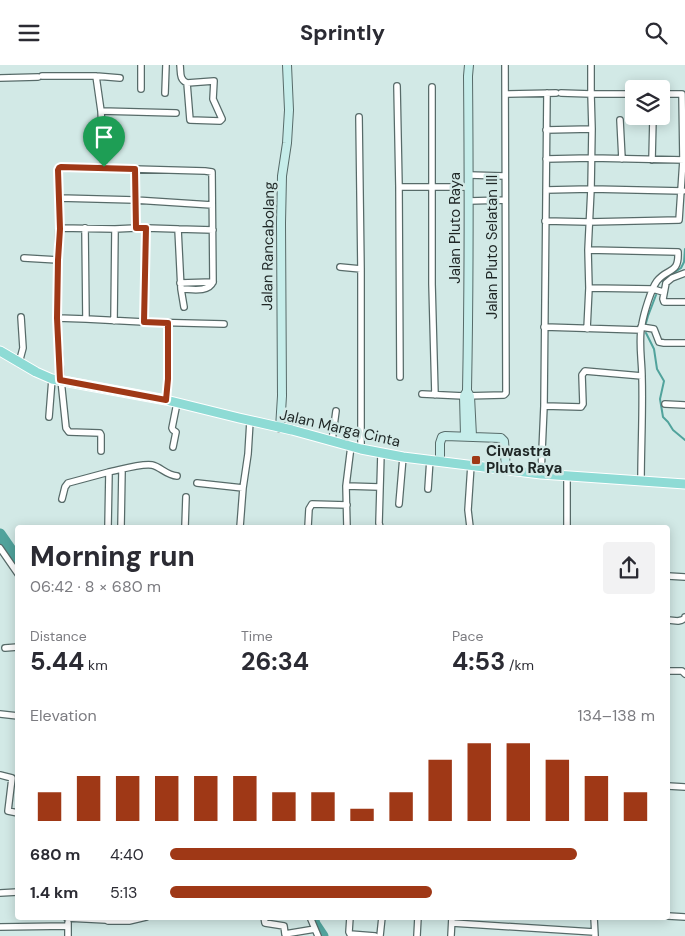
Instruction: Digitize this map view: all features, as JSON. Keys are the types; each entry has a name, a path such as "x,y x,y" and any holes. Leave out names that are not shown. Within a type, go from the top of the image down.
{"main road":[{"name":"Jalan Marga Cinta","path":"0,351 36,372 56,379 166,400 381,453 541,474 685,483"}],"street":[{"path":"141,89 142,65"},
{"path":"166,65 166,93"},
{"path":"180,65 181,77 187,83 191,121 220,121 222,118 214,99 214,81 187,83"},
{"name":"Jalan Rancabolang","path":"286,429 282,396 281,223 282,176 289,110 287,65"},
{"name":"Jalan Pluto Raya","path":"468,436 469,65"},
{"name":"Jalan Pluto Selatan III","path":"467,394 504,395 506,393 505,65"},
{"path":"586,329 589,288 588,250 592,158 591,65"},
{"path":"96,76 101,111 104,167"},
{"path":"0,78 120,77"},
{"path":"397,87 400,377"},
{"path":"432,87 431,187 435,395"},
{"path":"541,474 544,406 547,93"},
{"path":"505,94 625,94"},
{"path":"545,221 682,220 684,94 670,94"},
{"path":"101,111 176,113"},
{"path":"359,117 361,449"},
{"path":"620,120 622,159"},
{"path":"652,125 652,160"},
{"path":"546,130 592,129"},
{"path":"546,159 684,160"},
{"path":"49,417 56,379 60,229 59,168 104,167 210,171 212,174 212,282 181,286"},
{"path":"135,169 136,228"},
{"path":"469,175 504,176"},
{"path":"399,187 469,187"},
{"path":"546,190 683,191"},
{"path":"59,198 212,205"},
{"path":"469,201 504,201"},
{"path":"60,229 146,228 213,230"},
{"path":"144,322 146,228"},
{"path":"85,229 86,319"},
{"path":"114,321 115,229"},
{"path":"178,229 184,307"},
{"path":"588,250 678,252 677,266 656,282 646,306 641,329 641,481"},
{"path":"24,258 58,260"},
{"path":"340,267 361,269"},
{"path":"683,275 672,278 666,283 663,299 664,302 685,302"},
{"path":"589,288 653,289 664,292"},
{"path":"19,363 23,348 21,317"},
{"path":"57,318 224,324"},
{"path":"166,400 168,323"},
{"path":"544,327 654,329 660,342 685,343"},
{"path":"544,406 582,406 582,373 585,371 642,376"},
{"path":"56,379 67,430 69,432 100,433 101,451"},
{"path":"422,394 467,394"},
{"path":"173,447 176,432 172,427 177,403"},
{"path":"665,404 685,405"},
{"path":"332,441 336,411"},
{"path":"240,525 242,488 248,458 244,420"},
{"path":"428,489 440,443 444,436 503,439 506,469"},
{"path":"347,525 346,486 351,446"},
{"path":"380,525 381,453"},
{"path":"399,504 403,457"},
{"path":"62,499 68,483 122,469 152,465 177,476"},
{"path":"470,525 468,510 471,465"},
{"path":"121,525 122,469"},
{"path":"108,472 108,525"},
{"path":"566,525 567,475"},
{"path":"197,483 242,488"},
{"path":"346,486 379,487"},
{"path":"186,497 186,525"},
{"path":"308,525 311,505 315,503 347,505"},
{"path":"0,548 15,570"},
{"path":"670,576 685,577"},
{"path":"670,620 682,621 685,617"},
{"path":"5,648 15,647"},
{"path":"670,671 682,671 685,674"},
{"path":"0,714 15,716"},
{"path":"0,775 12,778 8,811 15,812"},
{"path":"670,786 685,787"},
{"path":"0,893 15,892"},
{"path":"670,916 685,917"},
{"path":"67,920 68,936"},
{"path":"107,920 133,920"},
{"path":"264,920 264,923 284,926 285,934 315,929"},
{"path":"311,920 318,936"},
{"path":"350,920 350,934 375,936"},
{"path":"380,936 382,920"},
{"path":"416,936 418,920"},
{"path":"451,936 452,920 594,934 594,920"},
{"path":"0,927 68,926"}],"waterway":[{"path":"662,281 681,268 684,262 685,249"},
{"path":"646,323 656,295"},
{"path":"646,333 654,349 657,369 664,381 660,399 663,417 673,430 685,440"},
{"path":"0,534 15,556"},
{"path":"314,920 323,936"}],"place":[{"name":"Ciwastra Pluto Raya","path":"476,460"}],"route":[{"path":"61,167 104,167 135,169 136,228 146,228 144,322 168,323 166,400 60,380 57,318 60,229 58,170 61,167"}]}
